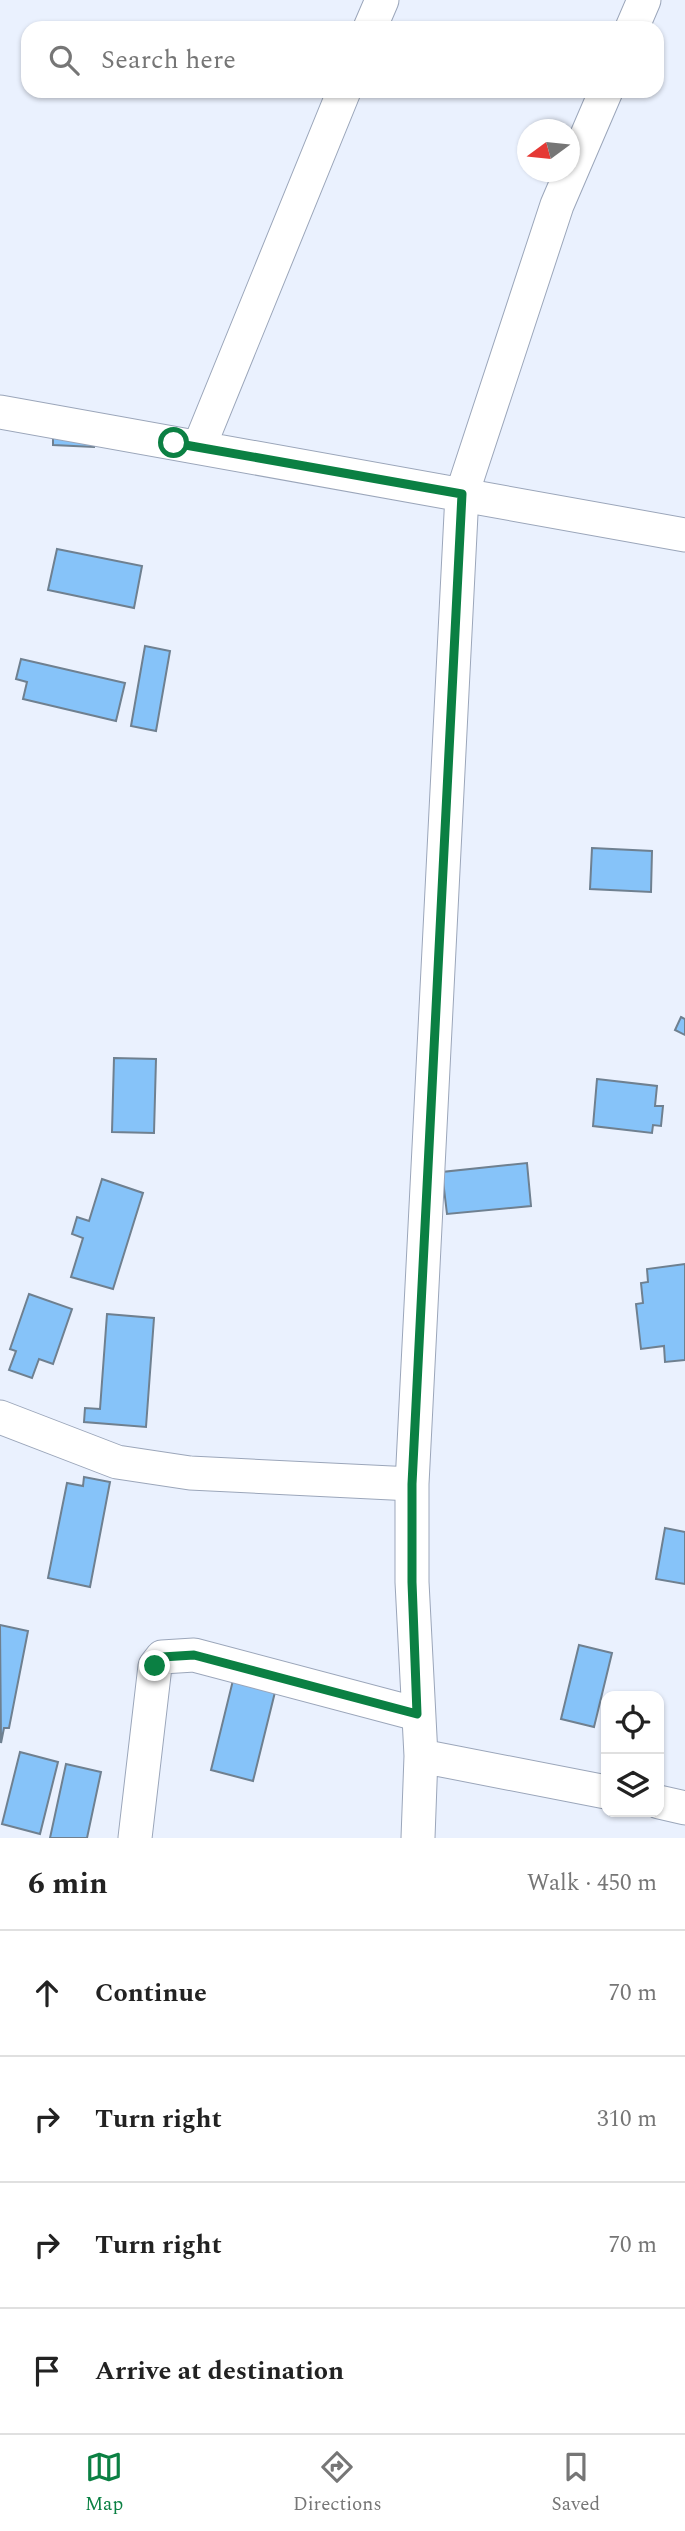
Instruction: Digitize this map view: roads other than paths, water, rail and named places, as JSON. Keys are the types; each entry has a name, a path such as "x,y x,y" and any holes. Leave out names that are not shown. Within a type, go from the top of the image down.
{"street":[{"path":"373,21 382,0"},
{"path":"635,21 644,0"},
{"path":"198,447 341,98"},
{"path":"418,1838 421,1756 412,1582 412,1484 462,494 557,205 603,98"},
{"path":"0,412 685,536"},
{"path":"0,1417 117,1462 190,1473 412,1484"},
{"path":"135,1838 155,1666 162,1657 194,1655 417,1714"},
{"path":"421,1756 601,1791"},
{"path":"664,1803 685,1808"}]}
